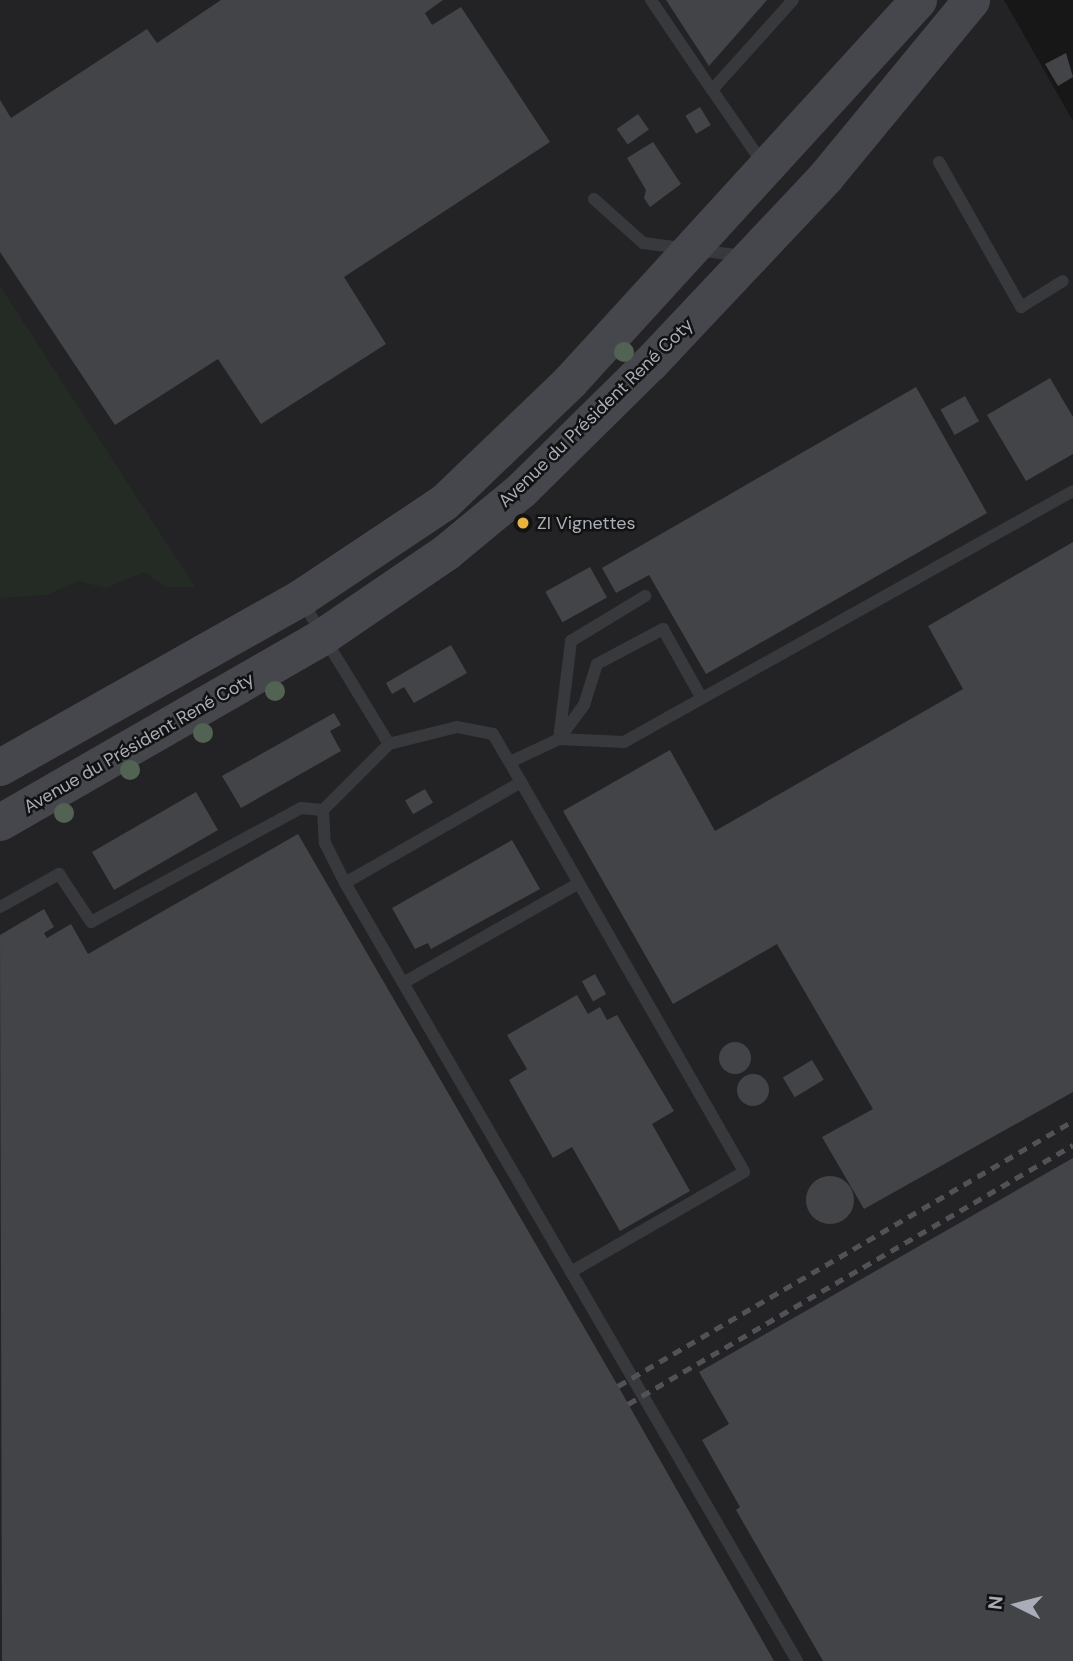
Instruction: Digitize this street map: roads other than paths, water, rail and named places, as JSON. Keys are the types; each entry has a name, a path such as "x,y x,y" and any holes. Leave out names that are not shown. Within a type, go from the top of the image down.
{"main road":[{"path":"0,767 300,598 444,502 570,381 918,0"},
{"name":"Avenue du Président René Coty","path":"0,822 323,636 446,552 521,489 750,257 909,79 971,0"}],"lane":[{"path":"651,0 766,169"},
{"path":"712,90 793,0"},
{"path":"939,162 1021,307 1063,281"},
{"path":"594,199 643,243 750,257"},
{"path":"510,762 559,739 624,742 1073,491"},
{"path":"559,739 570,641 645,596"},
{"path":"300,598 389,744"},
{"path":"559,739 584,705 597,664 663,629 701,697"},
{"path":"571,1272 744,1172 493,734 457,727 389,744 323,810 325,843 345,883 403,983 797,1661"},
{"path":"345,883 521,782"},
{"path":"0,907 59,874 91,922 301,808 323,810"},
{"path":"403,983 579,883"}],"railway":[{"path":"618,1386 1073,1121"},
{"path":"628,1404 1073,1145"}],"place":[{"name":"ZI Vignettes","path":"523,523"}]}
